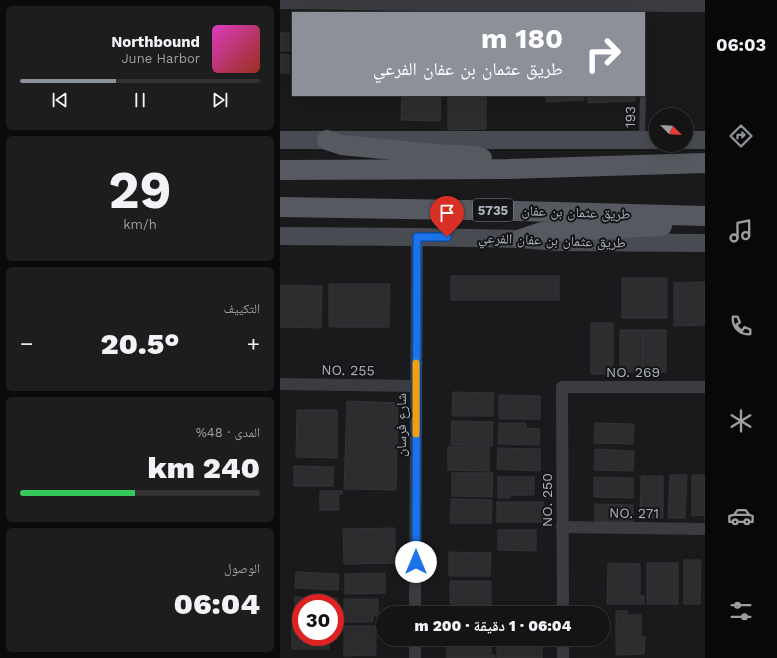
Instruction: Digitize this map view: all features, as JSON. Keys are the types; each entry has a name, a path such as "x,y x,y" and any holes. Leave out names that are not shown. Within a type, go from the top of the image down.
{"main road":[{"path":"280,140 649,140"},
{"path":"327,140 342,144 435,154 474,156 491,160 508,168"},
{"path":"693,140 705,140"},
{"path":"280,170 508,168 705,164"},
{"name":"طريق عثمان بن عفان","path":"280,206 518,210 705,216"},
{"path":"522,239 542,232 659,227 675,222 683,216"},
{"name":"طريق عثمان بن عفان الفرعي","path":"280,236 522,239 558,242 705,243"}],"street":[{"path":"280,3 606,3 644,9 705,6"},
{"name":"شارع فرسان","path":"415,606 417,237"},
{"name":"NO. 255","path":"280,384 416,386"},
{"name":"NO. 269","path":"562,387 705,386"},
{"name":"NO. 250","path":"562,387 563,606"},
{"name":"NO. 271","path":"562,527 705,529"},
{"path":"415,646 415,658"},
{"path":"563,646 563,658"}],"lane":[{"name":"193","path":"643,96 649,140"}],"building":[{"path":"280,33 289,33 289,51 280,51"},
{"path":"280,54 289,55 289,73 280,73"},
{"path":"402,96 441,96 440,121 401,120"},
{"path":"448,96 486,96 486,129 448,130"},
{"path":"546,96 583,96 584,100 546,102"},
{"path":"588,96 635,96 635,101 588,103"},
{"path":"451,276 559,276 559,300 451,300"},
{"path":"622,278 667,278 667,318 622,318"},
{"path":"705,282 705,325 674,326 674,283"},
{"path":"329,284 390,284 389,327 329,327"},
{"path":"280,285 322,286 321,328 280,327"},
{"path":"591,323 613,323 613,374 591,374"},
{"path":"620,330 643,330 642,372 620,372"},
{"path":"643,330 666,330 666,372 643,372"},
{"path":"453,392 494,393 493,416 452,416"},
{"path":"499,395 540,396 540,419 499,419"},
{"path":"347,401 398,403 396,490 344,489"},
{"path":"297,410 337,410 337,458 296,457"},
{"path":"452,421 493,422 492,446 451,445"},
{"path":"499,423 526,423 526,428 540,429 539,445 498,444"},
{"path":"595,423 634,424 633,444 594,443"},
{"path":"448,447 489,447 489,471 448,470"},
{"path":"498,448 540,449 540,471 497,469"},
{"path":"595,449 634,451 633,471 594,470"},
{"path":"294,466 334,467 333,486 294,486"},
{"path":"452,473 493,473 492,497 452,496"},
{"path":"670,475 687,475 685,518 668,518"},
{"path":"692,475 705,475 705,515 692,516"},
{"path":"641,476 663,476 663,518 640,518"},
{"path":"498,477 534,477 534,495 510,495 510,498 498,498"},
{"path":"594,477 633,478 633,498 594,497"},
{"path":"320,491 342,491 342,494 338,494 339,510 320,510"},
{"path":"451,499 492,500 491,523 450,523"},
{"path":"497,502 543,502 543,522 497,522"},
{"path":"595,504 633,505 633,525 594,524"},
{"path":"395,528 395,563 344,564 343,529"},
{"path":"498,530 536,530 536,551 498,550"},
{"path":"449,552 491,553 490,576 449,576"},
{"path":"684,560 701,560 700,604 684,604"},
{"path":"608,563 640,564 640,596 644,596 644,604 607,604"},
{"path":"647,563 678,563 678,604 647,604"},
{"path":"296,572 339,574 338,590 295,588"},
{"path":"385,573 385,593 345,594 345,574"},
{"path":"450,581 491,581 491,605 450,604"},
{"path":"344,599 378,599 376,616 373,616 373,622 344,622"},
{"path":"616,611 627,611 627,615 641,615 641,637 645,636 644,654 616,655"},
{"path":"344,626 376,626 376,655 344,656"},
{"path":"292,646 329,646 329,649 292,649"},
{"path":"447,646 491,646 491,654 495,656 495,658 447,658"},
{"path":"497,646 542,646 542,658 497,658"}],"slow traffic":[{"path":"416,363 416,434"}],"route":[{"path":"416,562 417,237 447,237"}]}
